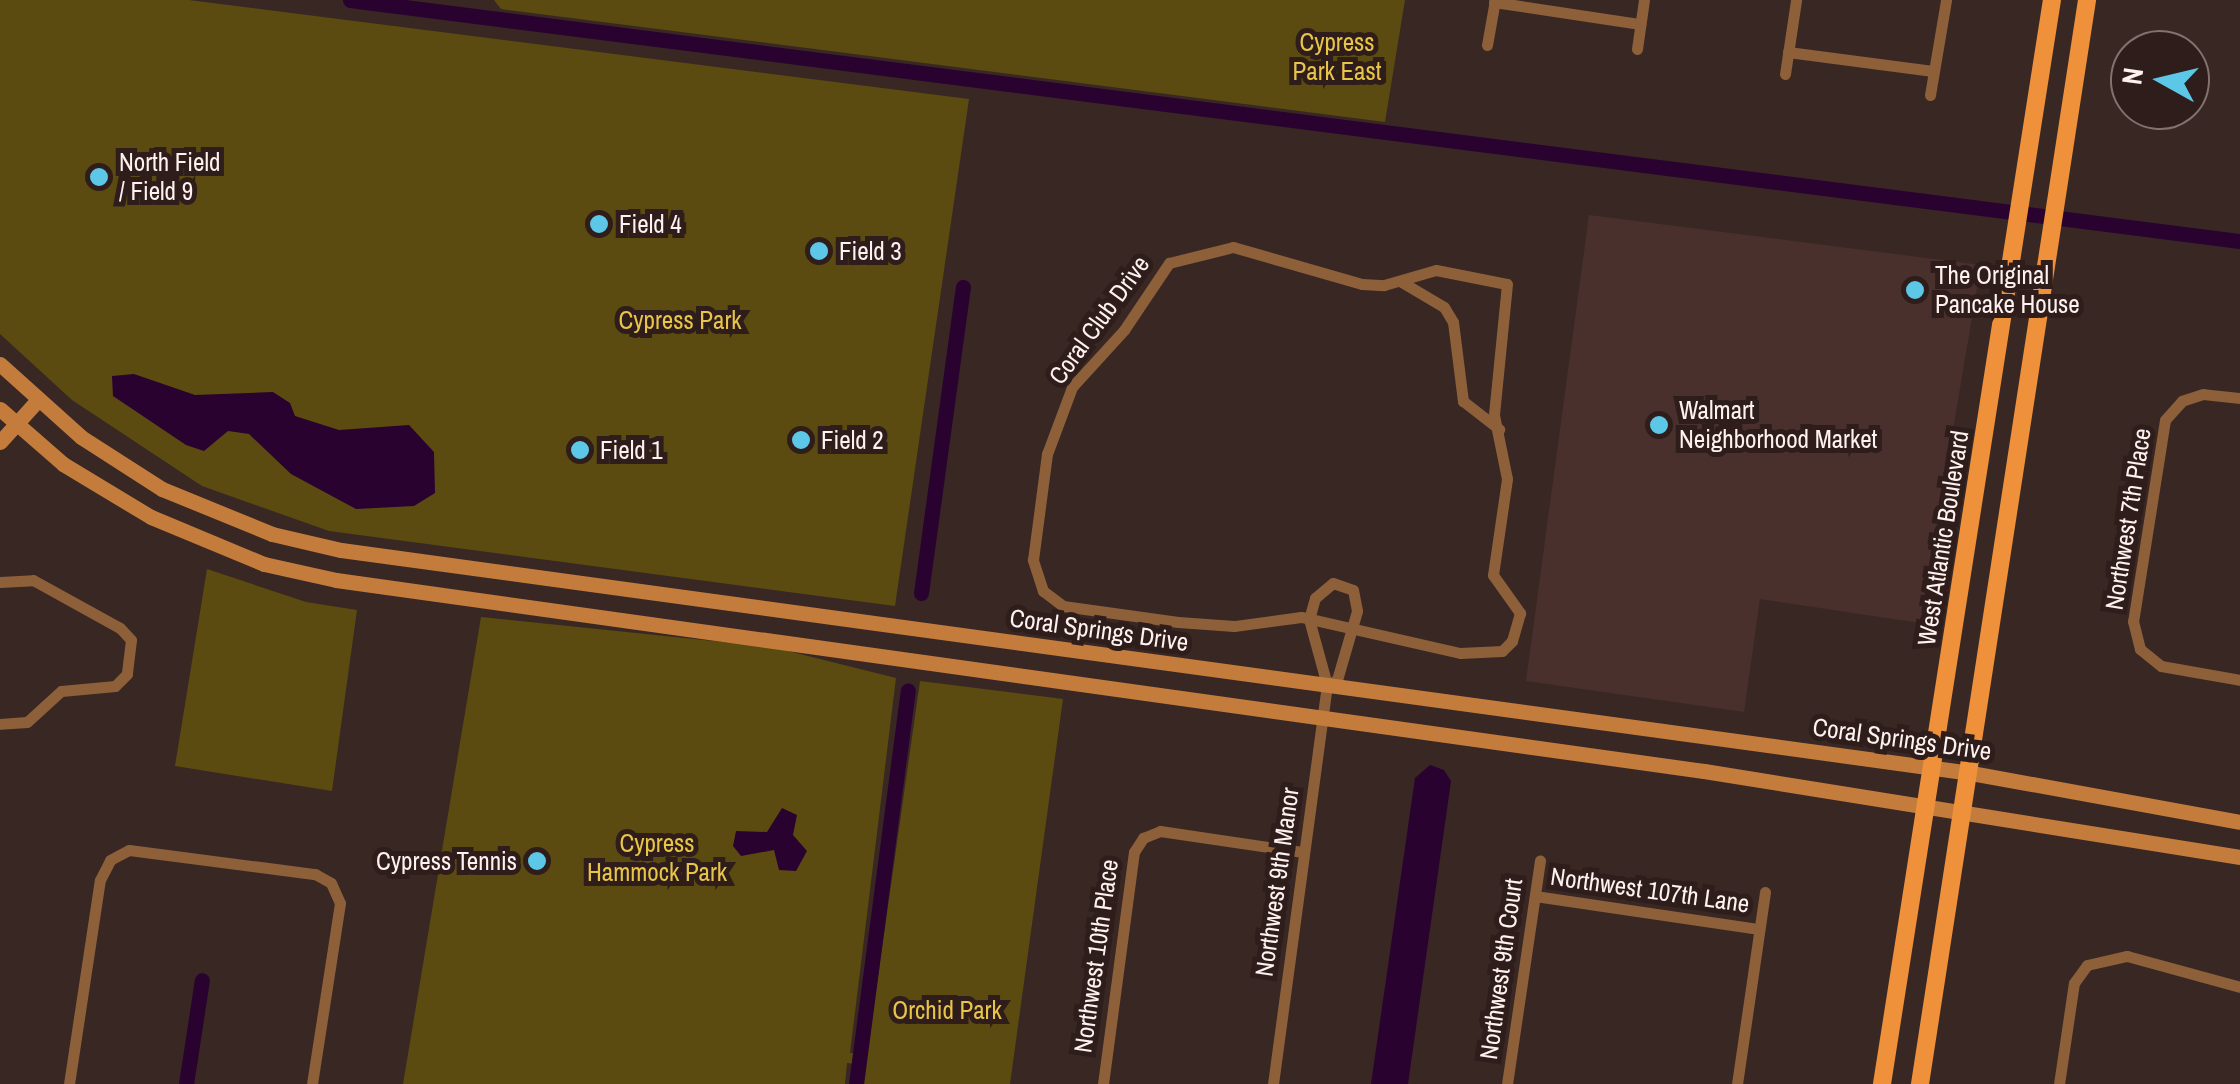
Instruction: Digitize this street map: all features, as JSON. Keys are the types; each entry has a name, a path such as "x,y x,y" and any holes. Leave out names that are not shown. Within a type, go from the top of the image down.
{"main road":[{"name":"West Atlantic Boulevard","path":"1882,1084 2052,0"},
{"path":"1920,1084 1972,774 2087,0"},
{"name":"Coral Springs Drive","path":"0,364 36,402 162,489 272,534 341,550 1932,768 2240,822"},
{"path":"23,388 0,410 15,426 151,516 264,564 336,580 1925,804 2240,856"},
{"path":"0,442 36,402"}],"street":[{"path":"1636,48 1644,0"},
{"path":"1785,74 1796,0"},
{"path":"1930,96 1946,0"},
{"path":"1487,44 1494,1 1640,24"},
{"path":"1788,52 1933,71"},
{"name":"Coral Club Drive","path":"1233,247 1335,278 1384,285 1436,270 1506,284 1494,415 1499,429 1507,480 1492,575 1520,613 1512,641 1491,655 1460,653 1278,615 1209,626 1050,600 1034,577 1032,560 1048,454 1072,387 1124,330 1155,277 1179,258 1233,247"},
{"path":"1400,281 1444,307 1454,322 1463,401 1499,429"},
{"name":"Northwest 7th Place","path":"2240,398 2203,394 2182,401 2165,420 2133,622 2140,649 2161,666 2240,680"},
{"path":"0,582 33,580 120,628 130,640 127,674 115,686 60,691 27,722 0,724"},
{"path":"1346,584 1356,601 1352,630 1337,680 1327,686 1309,619 1323,587 1346,584"},
{"name":"Northwest 9th Manor","path":"1273,1084 1327,686"},
{"name":"Northwest 10th Place","path":"1103,1084 1134,852 1143,838 1160,831 1303,852"},
{"path":"69,1084 100,880 110,860 129,850 315,874 331,883 340,902 312,1084"},
{"name":"Northwest 9th Court","path":"1507,1084 1540,860"},
{"path":"1738,1084 1765,892"},
{"name":"Northwest 107th Lane","path":"1535,896 1758,929"},
{"path":"2059,1084 2074,983 2087,965 2127,956 2240,987"}],"shaded area":[{"path":"1589,215 1981,265 1920,623 1760,599 1744,712 1526,681"},
{"path":"134,374 195,395 273,392 290,403 295,416 339,430 409,425 434,452 435,493 414,506 356,509 291,474 249,434 228,431 204,451 186,445 113,396 112,376"},
{"path":"1430,765 1444,770 1451,781 1408,1084 1371,1084 1415,778"},
{"path":"782,808 797,815 793,835 807,851 796,871 779,870 774,850 741,856 733,846 736,831 767,832"}],"green space":[{"name":"Cypress Park","path":"0,0 189,0 969,99 895,606 329,531 202,486 72,400 0,334"},
{"name":"Cypress Park East","path":"494,0 1405,0 1385,122 501,9"},
{"path":"207,569 306,602 357,610 332,791 175,766"},
{"name":"Cypress Hammock Park","path":"481,617 772,647 896,678 850,1053 867,1054 920,681 1063,699 1010,1084 861,1084 864,1065 847,1063 845,1084 403,1084"}],"waterway":[{"path":"350,0 2240,241"},
{"path":"921,593 963,287"},
{"path":"856,1084 908,690"},
{"path":"186,1084 202,980"}],"place":[{"name":"North Field / Field 9","path":"99,177"},
{"name":"Field 4","path":"599,224"},
{"name":"Field 3","path":"819,251"},
{"name":"The Original Pancake House","path":"1915,290"},
{"name":"Walmart Neighborhood Market","path":"1659,425"},
{"name":"Field 2","path":"801,440"},
{"name":"Field 1","path":"580,450"},
{"name":"Cypress Tennis","path":"537,861"}],"park label":[{"name":"Orchid Park","path":"947,1010"}]}
